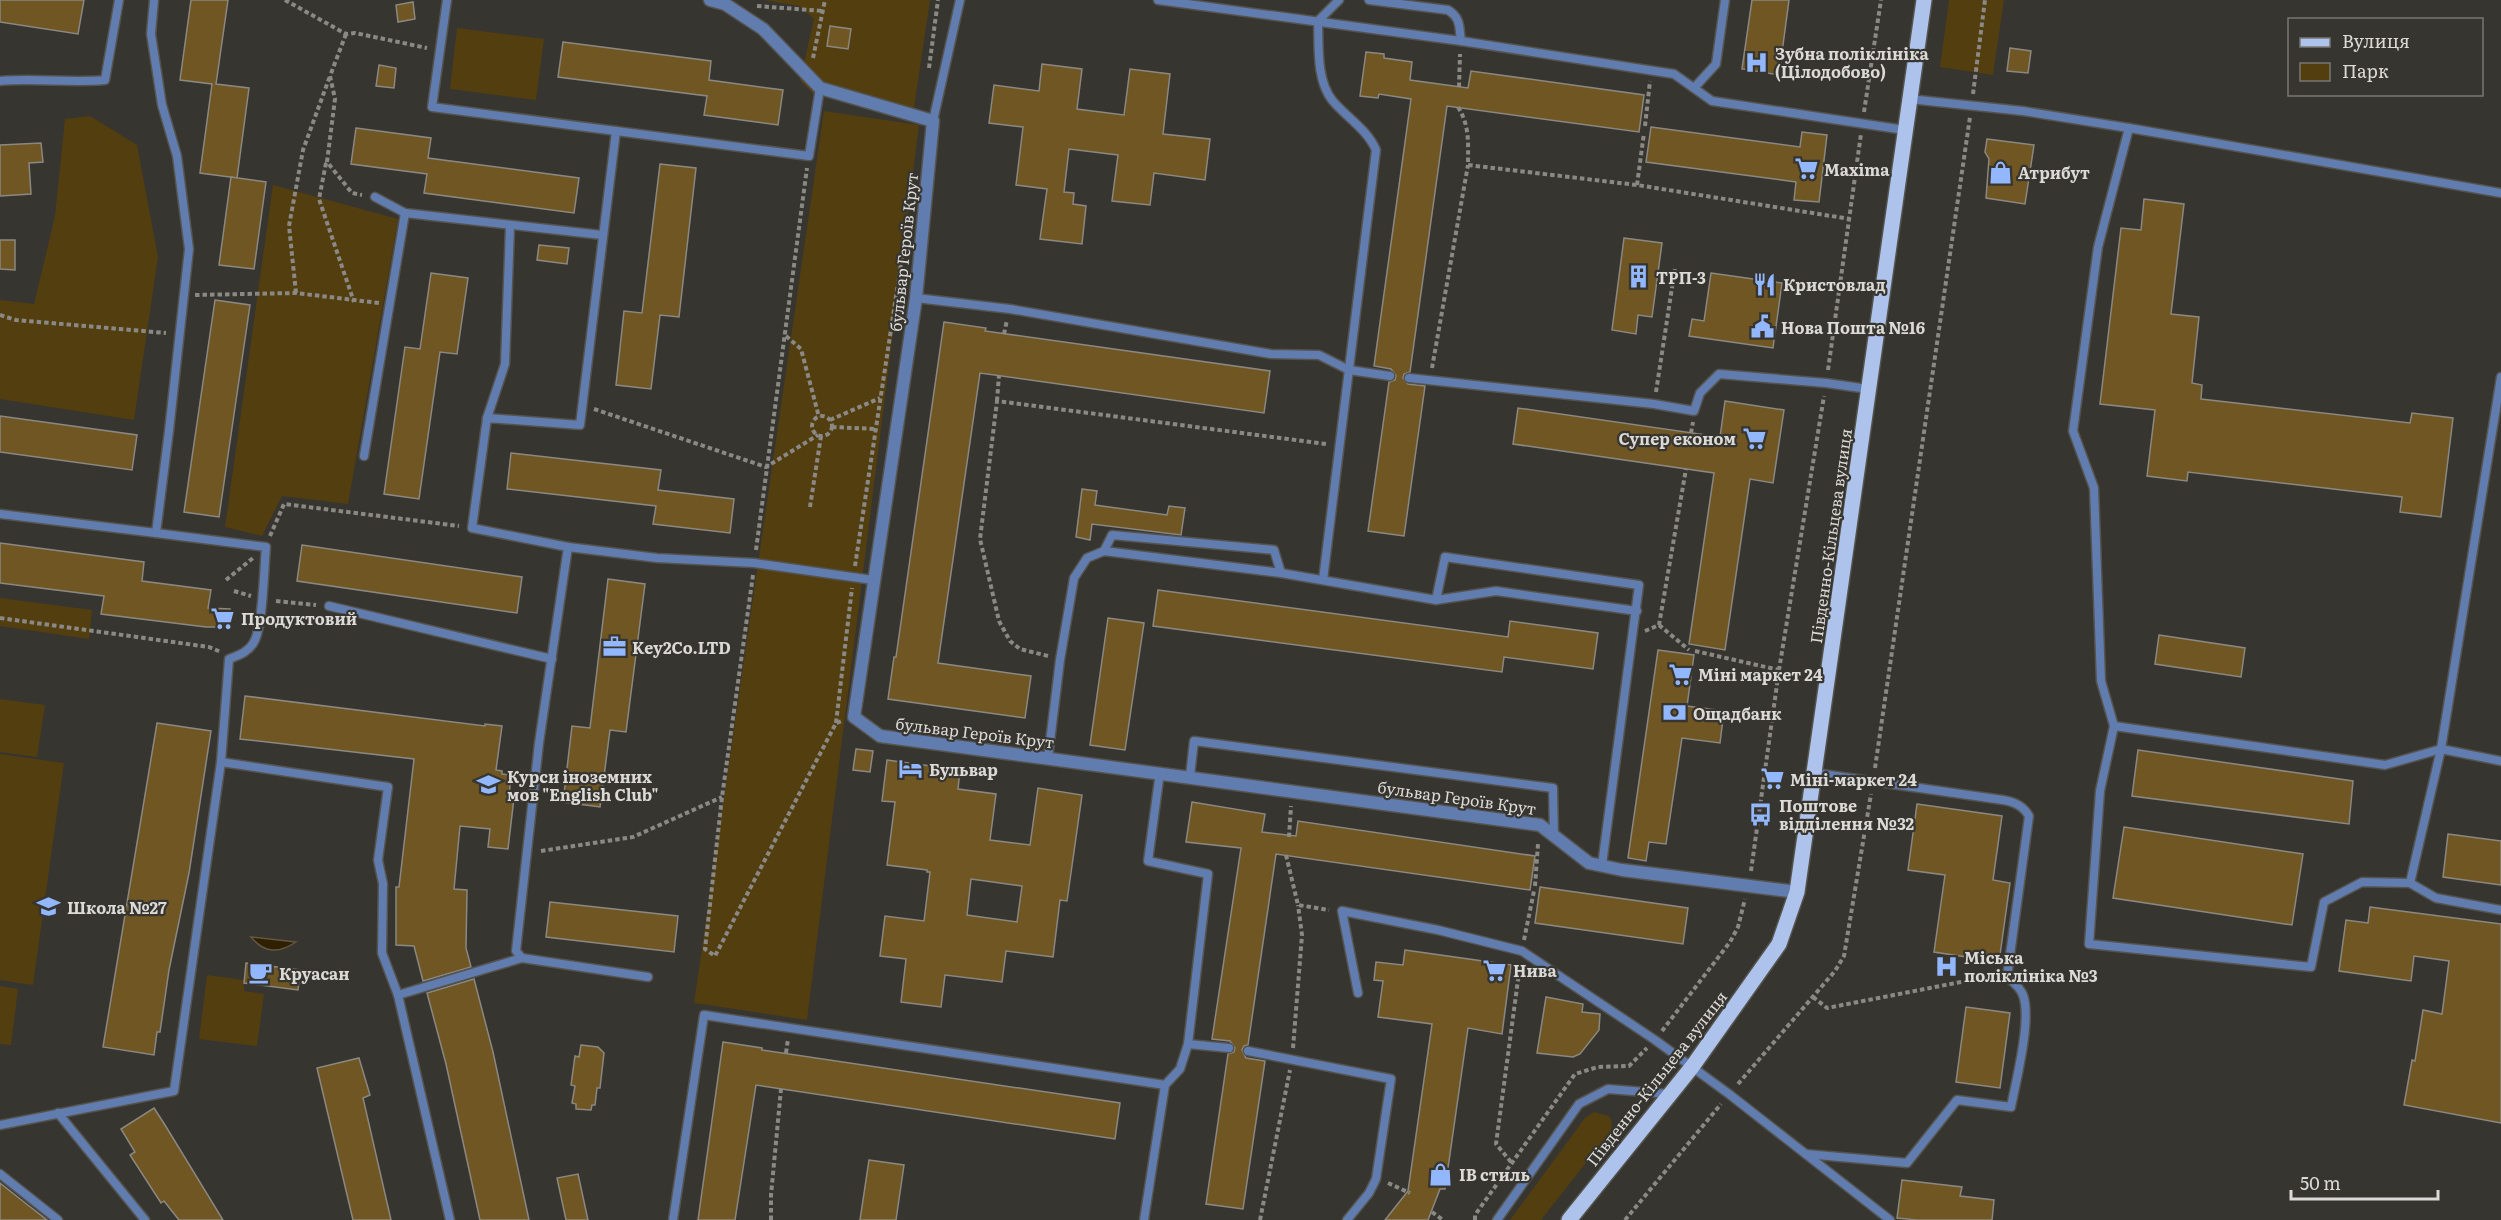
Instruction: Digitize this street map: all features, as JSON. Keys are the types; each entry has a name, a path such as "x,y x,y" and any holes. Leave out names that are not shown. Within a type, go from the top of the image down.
{"main road":[{"name":"Південно-Кільцева вулиця","path":"1569,1220 1692,1067 1779,944 1797,892 1924,0"}],"street":[{"path":"710,0 725,4 763,29 820,88 933,121"},
{"name":"бульвар Героїв Крут","path":"933,121 916,298 854,717 880,736 1540,825 1589,863 1622,870 1797,892"}],"lane":[{"path":"0,81 22,79 70,83 105,80 119,0"},
{"path":"154,0 152,34 162,105 177,156 189,249 156,533"},
{"path":"447,0 432,107 809,156 820,88"},
{"path":"933,121 960,0"},
{"path":"1158,0 1461,41 1674,74 1712,101 1905,130"},
{"path":"1317,21 1339,0"},
{"path":"1370,0 1448,10 1456,15 1459,21 1461,41"},
{"path":"1694,88 1716,64 1725,0"},
{"path":"1317,21 1321,74 1330,98 1371,140 1376,150 1323,580"},
{"path":"1909,99 2023,111 2501,193"},
{"path":"2129,128 2098,247 2073,431 2094,488 2101,681 2114,726 2100,790 2089,944 2312,967 2324,902 2362,882 2410,883 2436,898 2501,910"},
{"path":"487,418 580,425 616,131"},
{"path":"375,197 405,213 602,235"},
{"path":"364,456 405,213"},
{"path":"510,226 505,364 487,418 472,528 568,547 657,558 754,563 853,579 873,580"},
{"path":"916,298 1010,309 1271,354 1319,355 1348,370 1390,376"},
{"path":"1409,378 1654,404 1694,411 1700,393 1719,374 1868,389"},
{"path":"2410,883 2441,749 2501,376"},
{"path":"0,514 266,547 262,600 255,640 246,652 230,659 221,762 174,1091 0,1125"},
{"path":"1104,551 1112,535 1274,550 1281,573"},
{"path":"522,958 516,951 539,743 568,547"},
{"path":"1048,758 1060,660 1074,578 1087,558 1104,551 1281,573 1436,600 1496,591 1637,611"},
{"path":"1436,600 1445,557 1639,585 1602,866"},
{"path":"329,606 552,659"},
{"path":"2114,726 2385,765 2441,749 2501,760"},
{"path":"1190,776 1194,741 1553,788 1554,836"},
{"path":"221,762 388,787 378,860 383,884 382,953 398,995 450,1220"},
{"path":"1144,1220 1165,1085 1180,1069 1188,1044 1208,874 1148,861 1160,772"},
{"path":"1806,1154 1907,1163 1957,1100 2012,1107 2026,1009 2023,993 2007,977 2029,816 2025,810 2012,801 1815,773"},
{"path":"1358,993 1342,911 1438,930 1522,951 1655,1040 1729,1094 1890,1220"},
{"path":"398,995 522,958 648,977"},
{"path":"673,1220 704,1015 1165,1085"},
{"path":"1188,1044 1229,1048"},
{"path":"1248,1051 1391,1079 1376,1179 1369,1193 1347,1220"},
{"path":"1497,1220 1579,1104 1608,1089 1670,1094"},
{"path":"58,1113 145,1220"},
{"path":"0,1174 58,1220"}],"path":[{"path":"285,0 346,34 355,33 440,50"},
{"path":"809,75 825,0"},
{"path":"929,70 938,0"},
{"path":"1475,1220 1475,1215 1511,1162 1575,1074 1598,1067 1629,1066 1655,1040 1730,942 1738,927 1749,887 1779,670 1826,383 1881,0"},
{"path":"1625,1220 1813,997 1844,956 1873,780 1972,106 1985,0"},
{"path":"750,3 758,6 823,11"},
{"path":"296,293 288,226 303,150 346,34"},
{"path":"1459,87 1461,41"},
{"path":"1645,126 1651,72"},
{"path":"330,76 335,99 327,162 319,199 354,302"},
{"path":"1430,381 1467,165 1468,131 1458,107"},
{"path":"1637,185 1644,133"},
{"path":"327,162 352,193 375,197"},
{"path":"1467,165 1637,185 1850,219"},
{"path":"705,949 714,956 836,723 853,579 905,234"},
{"path":"1654,404 1675,268"},
{"path":"185,295 296,293 389,305"},
{"path":"0,315 16,320 180,334"},
{"path":"786,336 801,349 819,417"},
{"path":"999,375 980,539 999,621 1010,641 1020,649 1060,660"},
{"path":"819,417 830,420 880,398"},
{"path":"997,401 1341,446"},
{"path":"582,405 766,467 820,436 829,434 832,427 830,420"},
{"path":"810,507 820,436 812,426 819,417"},
{"path":"832,427 876,429"},
{"path":"1659,625 1686,469"},
{"path":"226,580 266,547 284,504 472,528"},
{"path":"262,600 329,606"},
{"path":"0,618 209,647 222,653"},
{"path":"1633,636 1659,625"},
{"path":"1659,625 1689,650"},
{"path":"1695,651 1779,670"},
{"path":"836,723 854,717"},
{"path":"1289,837 1293,790"},
{"path":"527,854 633,837 722,797"},
{"path":"1511,1162 1496,1144 1522,951 1534,888 1540,825"},
{"path":"1286,855 1298,905 1342,911"},
{"path":"1813,997 1827,1008 1966,981 2007,977"},
{"path":"771,1220 771,1195 781,1089"},
{"path":"1376,1179 1410,1193"},
{"path":"1432,1212 1443,1220"}],"green space":[{"path":"764,0 930,0 914,108 815,96 800,80 814,19 799,6"},
{"path":"1949,0 2004,0 1993,75 1940,67"},
{"path":"457,28 544,39 536,100 450,89"},
{"path":"824,111 919,125 807,1020 694,1003"},
{"path":"90,116 137,145 158,257 134,420 0,399 0,300 34,304 55,216 65,119"},
{"path":"273,185 398,219 348,504 282,496 262,536 225,527"},
{"path":"0,598 92,610 89,639 0,626"},
{"path":"0,699 45,705 37,757 0,752"},
{"path":"0,754 64,763 33,985 0,980"},
{"path":"207,975 244,980 244,991 264,994 257,1046 199,1039"},
{"path":"0,986 18,989 11,1045 0,1044"},
{"path":"1594,1112 1609,1116 1612,1122 1611,1131 1541,1220 1510,1220 1585,1118"}],"shaded area":[{"path":"251,937 296,942 283,949 272,950 261,946"}],"building":[{"path":"0,0 84,0 78,34 0,22"},
{"path":"191,0 228,0 216,84 249,88 237,178 200,173 212,84 180,80"},
{"path":"1752,0 1789,0 1779,75 1742,69"},
{"path":"413,2 415,19 398,22 396,5"},
{"path":"830,26 851,29 848,49 827,46"},
{"path":"563,42 711,61 709,80 783,90 778,125 704,115 707,96 558,77"},
{"path":"2010,48 2031,51 2028,73 2007,71"},
{"path":"1366,52 1384,54 1384,58 1412,62 1410,80 1468,88 1471,71 1644,95 1639,132 1447,106 1410,372 1404,374 1403,378 1408,384 1425,386 1404,536 1368,531 1389,382 1395,380 1396,376 1391,369 1374,366 1411,99 1379,94 1378,98 1360,96"},
{"path":"1042,64 1082,69 1077,109 1124,115 1130,69 1170,74 1163,134 1210,139 1205,180 1154,173 1150,205 1112,201 1118,155 1069,149 1064,192 1074,193 1073,204 1086,206 1082,244 1040,239 1047,189 1016,185 1023,127 989,123 994,85 1039,91"},
{"path":"379,65 396,68 394,88 376,86"},
{"path":"1651,127 1800,147 1802,132 1827,135 1819,202 1794,200 1796,182 1646,162"},
{"path":"356,128 431,138 428,158 579,178 574,213 424,193 427,174 351,164"},
{"path":"1987,139 2034,145 2025,204 1986,198 1989,159 1985,152"},
{"path":"41,143 43,162 29,163 31,194 0,196 0,145"},
{"path":"660,164 696,168 679,317 660,315 651,389 616,385 624,311 642,313"},
{"path":"231,177 266,182 254,269 219,265"},
{"path":"2144,199 2184,204 2171,314 2199,317 2192,383 2202,385 2201,399 2410,423 2412,413 2453,418 2441,517 2400,512 2402,497 2188,472 2187,481 2147,476 2155,410 2100,404 2121,228 2141,230"},
{"name":"ТРП-3","path":"1624,238 1662,243 1652,317 1638,315 1636,334 1612,330"},
{"path":"0,240 15,240 15,270 0,269"},
{"path":"539,245 569,248 567,264 537,260"},
{"path":"431,273 468,278 457,354 440,352 419,499 384,494 405,347 420,349"},
{"path":"1711,273 1782,283 1773,348 1689,336 1692,319 1704,321"},
{"path":"215,300 250,305 219,517 184,512"},
{"path":"944,322 986,328 985,331 1270,371 1264,413 980,373 938,663 1031,676 1025,718 888,699"},
{"path":"1725,401 1784,410 1773,483 1750,479 1725,650 1689,644 1714,473 1513,444 1518,408 1720,437"},
{"path":"0,416 137,435 132,470 0,452"},
{"path":"511,453 661,470 658,490 734,499 730,533 653,524 656,506 507,489"},
{"path":"1082,489 1097,491 1095,505 1167,515 1169,506 1185,508 1181,535 1092,524 1090,540 1076,537"},
{"path":"0,543 144,562 142,581 211,590 208,608 230,609 229,627 206,627 101,614 104,596 0,583"},
{"path":"302,545 522,577 517,613 297,581"},
{"path":"608,579 645,584 626,732 610,730 600,807 563,802 572,726 590,728"},
{"path":"1158,590 1508,637 1510,621 1598,633 1593,669 1504,657 1502,672 1153,626"},
{"path":"1108,618 1144,623 1125,750 1090,745"},
{"path":"2159,635 2245,648 2241,677 2155,664"},
{"path":"1658,650 1694,655 1687,706 1724,711 1720,743 1682,738 1666,844 1649,842 1646,861 1628,858"},
{"path":"245,696 485,726 485,724 502,726 496,770 502,771 502,774 511,775 509,797 514,798 508,849 488,847 490,829 460,826 454,889 467,890 466,948 471,967 423,981 414,946 396,945 396,887 399,887 414,759 240,739"},
{"path":"157,723 211,731 189,873 154,1055 103,1047"},
{"path":"856,749 873,751 870,772 853,770"},
{"path":"2138,750 2353,781 2349,824 2132,796"},
{"path":"887,760 960,770 958,789 996,794 990,840 1030,845 1038,788 1082,795 1067,901 1060,900 1053,957 1006,951 1002,982 945,975 941,1007 901,1002 906,959 880,956 885,916 924,921 930,872 887,865 895,802 882,801","holes":["971,879 1022,886 1017,922 967,915"]},
{"path":"1192,802 1265,814 1262,832 1296,836 1298,821 1535,856 1530,890 1276,854 1248,1045 1242,1050 1246,1058 1265,1061 1243,1209 1206,1204 1228,1054 1234,1052 1235,1048 1230,1041 1212,1039 1241,848 1186,842"},
{"path":"1917,804 2002,816 1993,880 2010,883 1999,962 1934,952 1945,875 1908,870"},
{"path":"2124,827 2303,854 2292,925 2113,898"},
{"path":"2448,834 2501,841 2501,885 2443,877"},
{"path":"1540,887 1688,908 1683,944 1535,923"},
{"path":"550,902 678,916 674,952 546,937"},
{"path":"2370,907 2501,924 2501,1123 2404,1105 2412,1060 2415,1061 2423,1010 2442,1014 2449,961 2414,956 2411,981 2339,971 2346,920 2368,923"},
{"path":"1405,950 1511,965 1502,1034 1468,1028 1445,1189 1440,1189 1428,1220 1385,1220 1408,1191 1432,1024 1378,1017 1383,981 1374,980 1376,962 1403,965"},
{"name":"Круасан","path":"246,963 300,970 298,990 244,983"},
{"path":"474,979 493,1052 529,1220 480,1220 446,1064 427,993"},
{"path":"1546,997 1583,1004 1582,1012 1600,1014 1599,1030 1580,1054 1573,1057 1537,1053"},
{"path":"1966,1007 2010,1013 2000,1088 1956,1082"},
{"path":"723,1042 762,1048 762,1050 1120,1103 1115,1139 756,1085 735,1220 698,1220"},
{"path":"581,1045 598,1047 604,1053 600,1088 597,1088 595,1105 592,1105 591,1110 576,1109 576,1104 572,1103 575,1086 571,1085 575,1056 579,1057"},
{"path":"359,1058 370,1095 363,1098 391,1220 353,1220 317,1068"},
{"path":"154,1108 223,1220 179,1220 164,1201 161,1203 130,1155 135,1152 121,1129"},
{"path":"869,1160 904,1165 896,1220 860,1220"},
{"path":"578,1174 588,1220 566,1220 557,1178"},
{"path":"1902,1180 1962,1187 1960,1196 1994,1200 1992,1220 1897,1218"},
{"path":"0,1183 24,1202 47,1220 0,1220"}],"place":[{"name":"Зубна поліклініка (Цілодобово)","path":"1757,62"},
{"name":"Maxima","path":"1806,169"},
{"name":"Атрибут","path":"2000,172"},
{"name":"ТРП-3","path":"1638,277"},
{"name":"Кристовлад","path":"1765,284"},
{"name":"Нова Пошта №16","path":"1763,327"},
{"name":"Супер економ","path":"1754,438"},
{"name":"Продуктовий","path":"223,618"},
{"name":"Key2Co.LTD","path":"614,647"},
{"name":"Міні маркет 24","path":"1680,674"},
{"name":"Ощадбанк","path":"1675,713"},
{"name":"Бульвар","path":"911,769"},
{"name":"Міні-маркет 24","path":"1772,779"},
{"name":"Курси іноземних мов \"English Club\"","path":"489,785"},
{"name":"Поштове відділення №32","path":"1761,814"},
{"name":"Школа №27","path":"49,907"},
{"name":"Міська поліклініка №3","path":"1946,966"},
{"name":"Нива","path":"1495,970"},
{"name":"Круасан","path":"261,973"},
{"name":"ІВ стиль","path":"1441,1174"}]}
